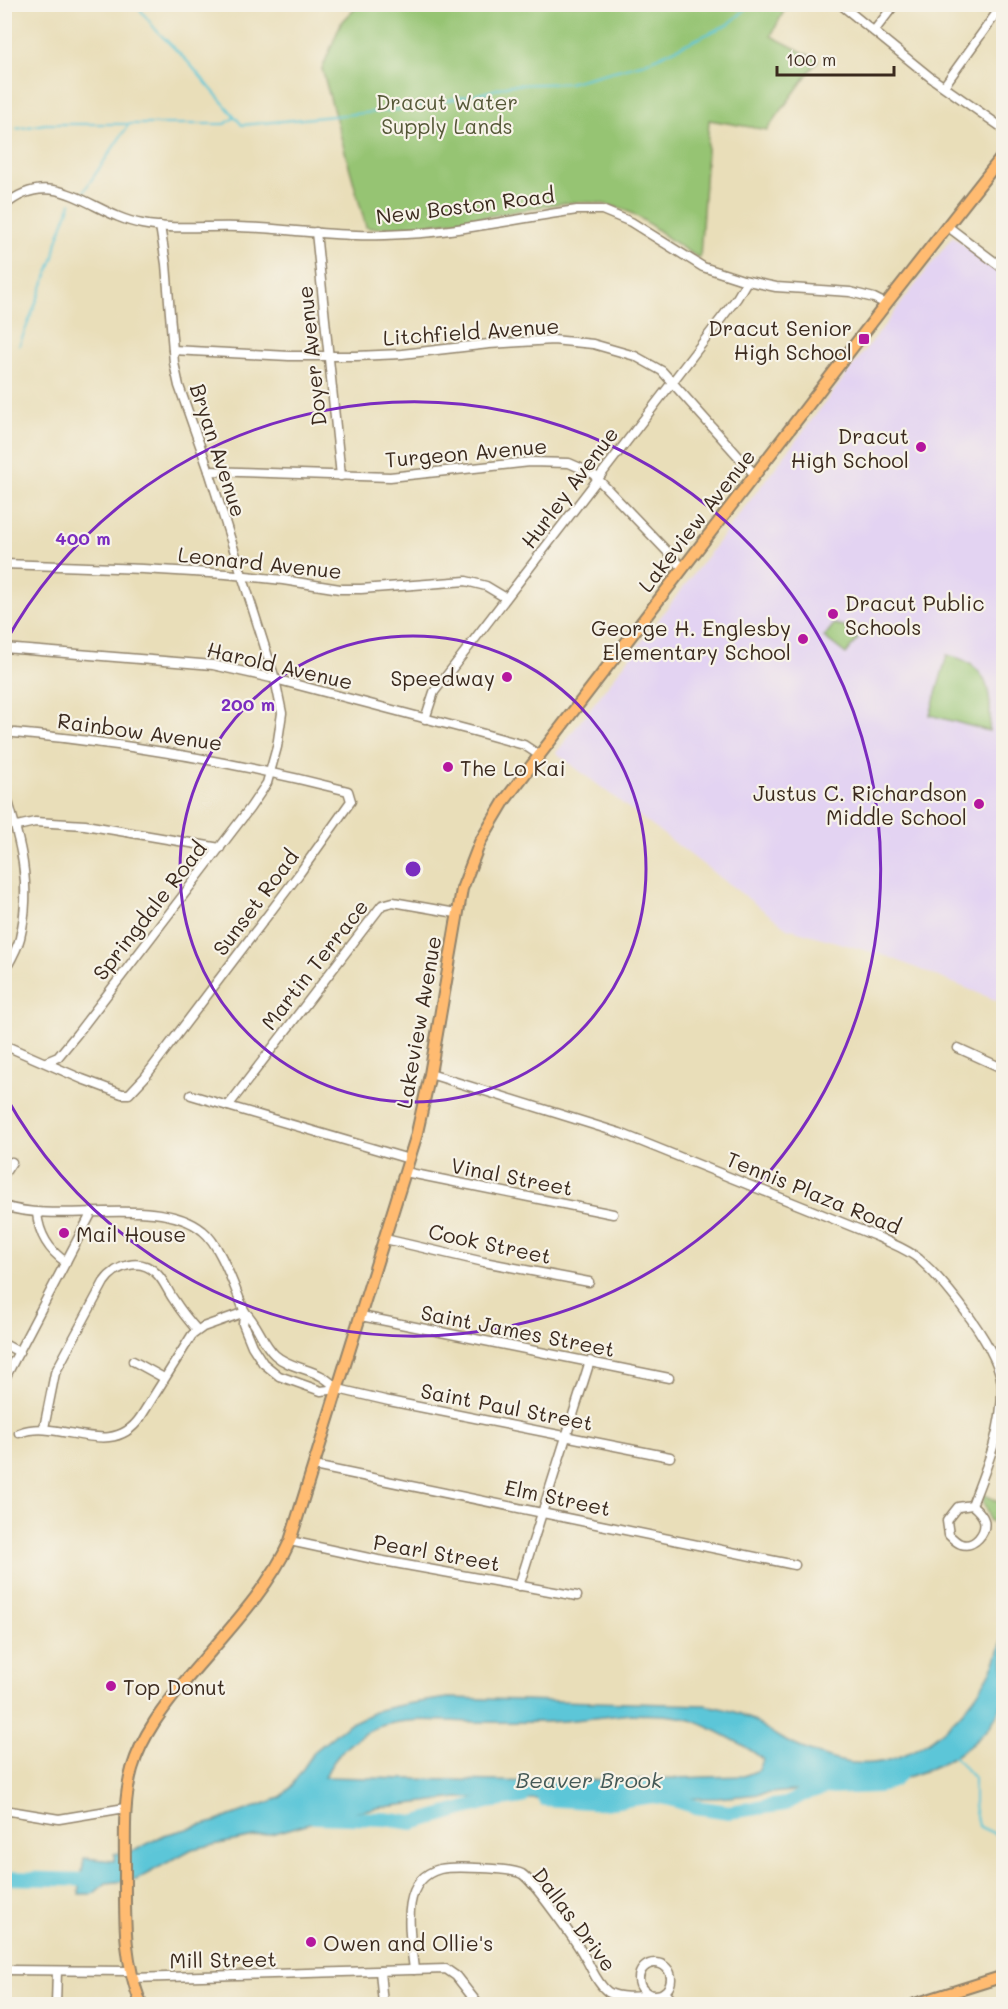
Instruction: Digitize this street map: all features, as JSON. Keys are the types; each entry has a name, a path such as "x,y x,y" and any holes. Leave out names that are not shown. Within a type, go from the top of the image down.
{"main road":[{"name":"Lakeview Avenue","path":"141,2004 131,1975 126,1945 125,1808 134,1763 154,1722 264,1585 281,1560 290,1541 410,1159 430,1074 456,913 466,878 484,834 505,800 539,755 1004,154"},
{"path":"915,2004 1004,1976"}],"street":[{"path":"840,4 944,86 1004,129"},
{"path":"874,31 895,4"},
{"path":"944,86 1003,4"},
{"name":"New Boston Road","path":"4,206 23,193 32,190 54,189 64,191 131,222 160,226 239,227 356,235 409,234 577,210 602,210 631,222 703,267 747,281 776,287 850,292 874,297 886,304"},
{"name":"Bryan Avenue","path":"160,226 179,386 209,471 275,679"},
{"path":"947,226 1004,270"},
{"name":"Doyer Avenue","path":"316,232 341,476"},
{"name":"Hurley Avenue","path":"425,718 434,692 737,298 747,281"},
{"name":"Litchfield Avenue","path":"173,350 329,356 402,354 489,344 553,340 593,344 635,356 662,371 755,475"},
{"name":"Turgeon Avenue","path":"209,471 390,477 530,462 562,463 586,469 683,568"},
{"name":"Leonard Avenue","path":"4,564 143,569 241,576 361,590 466,581 486,586 506,598"},
{"name":"Harold Avenue","path":"4,648 213,665 275,679 524,745 539,755"},
{"name":"Springdale Road","path":"46,1062 58,1058 220,848 267,783 277,747 282,713 275,679"},
{"name":"Rainbow Avenue","path":"4,732 188,755 270,771"},
{"name":"Sunset Road","path":"46,1062 82,1079 128,1094 145,1077 351,801 348,791 270,771"},
{"path":"4,788 17,826 24,866 24,912 20,940 4,972"},
{"path":"17,826 35,822 85,825 220,848"},
{"name":"Martin Terrace","path":"228,1106 382,905 393,902 456,913"},
{"path":"4,1045 46,1062"},
{"path":"958,1048 1002,1068"},
{"name":"Tennis Plaza Road","path":"430,1074 620,1132 904,1249 917,1258 962,1306 996,1361 1003,1386 1000,1421 995,1444 972,1504"},
{"path":"191,1095 410,1159"},
{"path":"4,1174 12,1162"},
{"name":"Vinal Street","path":"405,1172 613,1214"},
{"path":"4,1206 24,1212 137,1212 185,1220 203,1231 215,1246 245,1312 253,1319 264,1341 276,1356 323,1377 338,1389"},
{"path":"4,1380 92,1212"},
{"path":"37,1213 40,1229 47,1245 66,1262"},
{"name":"Cook Street","path":"385,1239 484,1262 589,1282"},
{"path":"44,1428 55,1373 104,1282 116,1270 126,1265 137,1264 152,1270 160,1277 196,1330"},
{"path":"19,1433 29,1429 44,1428 103,1438 125,1433 135,1425 187,1340 196,1330 245,1312"},
{"path":"245,1312 243,1324 252,1346 263,1363 279,1376 299,1384 321,1391 338,1389"},
{"name":"Saint James Street","path":"361,1316 669,1378"},
{"path":"4,1344 19,1352"},
{"path":"133,1360 164,1378"},
{"path":"519,1586 590,1361"},
{"name":"Saint Paul Street","path":"338,1389 670,1457"},
{"path":"995,1444 1004,1450"},
{"name":"Elm Street","path":"314,1466 795,1565"},
{"path":"972,1504 985,1523 981,1536 972,1544 960,1544 949,1535 947,1521 958,1507 972,1504"},
{"name":"Pearl Street","path":"290,1541 578,1596"},
{"path":"4,1810 59,1819 125,1808"},
{"name":"Dallas Drive","path":"414,1970 410,1911 412,1895 421,1881 429,1874 446,1868 501,1870 520,1873 527,1878 576,1943 607,1990 620,1995 657,1995 665,1992 670,1985 671,1975 666,1968 656,1963 645,1967 640,1977 642,1988 648,1994"},
{"name":"Mill Street","path":"4,1970 131,1975 446,1969 456,1976 478,2004"},
{"path":"56,2004 57,1971"},
{"path":"380,1971 383,2004"},
{"path":"665,1992 675,2004"}],"shaded area":[{"name":"Dracut Public Schools","path":"953,236 1003,276 1003,1003 889,957 787,928 556,753"}],"green space":[{"name":"Dracut Water Supply Lands","path":"360,4 787,5 771,36 818,60 767,130 709,120 700,258 689,253 630,212 588,202 542,206 434,224 370,228 366,227 322,69 341,23"},
{"path":"834,624 843,626 858,639 846,654 824,637"},
{"path":"947,655 972,665 985,682 990,705 989,731 930,715"},
{"path":"983,1494 1003,1504 1003,1527 989,1520"}],"water":[{"path":"1003,1637 1004,1696 995,1718 971,1745 956,1756 905,1778 888,1782 718,1798 629,1797 595,1800 458,1798 376,1808 338,1815 275,1833 192,1849 136,1880 106,1883 93,1894 79,1894 84,1858 114,1861 114,1854 136,1850 164,1835 214,1822 280,1798 290,1788 315,1751 347,1725 379,1710 448,1698 705,1705 740,1714 801,1748 840,1761 864,1763 888,1760 910,1752 931,1740 950,1724 967,1707 981,1687 995,1664","holes":["632,1714 665,1715 692,1720 738,1742 763,1760 759,1770 744,1776 540,1782 325,1777 334,1761 356,1739 372,1729 392,1723 416,1720 553,1722"]}],"waterway":[{"path":"136,4 156,30 189,63 242,125 405,109 510,85 568,83 645,63 729,24 747,8 747,4"},
{"path":"84,191 129,124 225,124 235,117"},
{"path":"16,129 45,124 129,124"},
{"path":"19,346 54,257 57,241 71,203"},
{"path":"953,1755 974,1778 974,1806 978,1826 1004,1838"},
{"name":"Beaver Brook","path":"544,1799 604,1803 654,1796 696,1807 729,1812 786,1804 802,1795 825,1788 878,1786 895,1780 902,1771 908,1768"},
{"name":"Beaver Brook","path":"314,1817 384,1819 413,1823 488,1802 522,1797"},
{"name":"Beaver Brook","path":"4,1878 98,1880"}],"place":[{"name":"Dracut Senior High School","path":"864,339"},
{"name":"Dracut High School","path":"921,447"},
{"name":"Dracut Public Schools","path":"833,614"},
{"name":"George H. Englesby Elementary School","path":"803,639"},
{"name":"Speedway","path":"507,677"},
{"name":"The Lo Kai","path":"448,767"},
{"name":"Justus C. Richardson Middle School","path":"979,804"},
{"name":"Mail House","path":"64,1233"},
{"name":"Top Donut","path":"111,1686"},
{"name":"Owen and Ollie's","path":"311,1942"}]}
